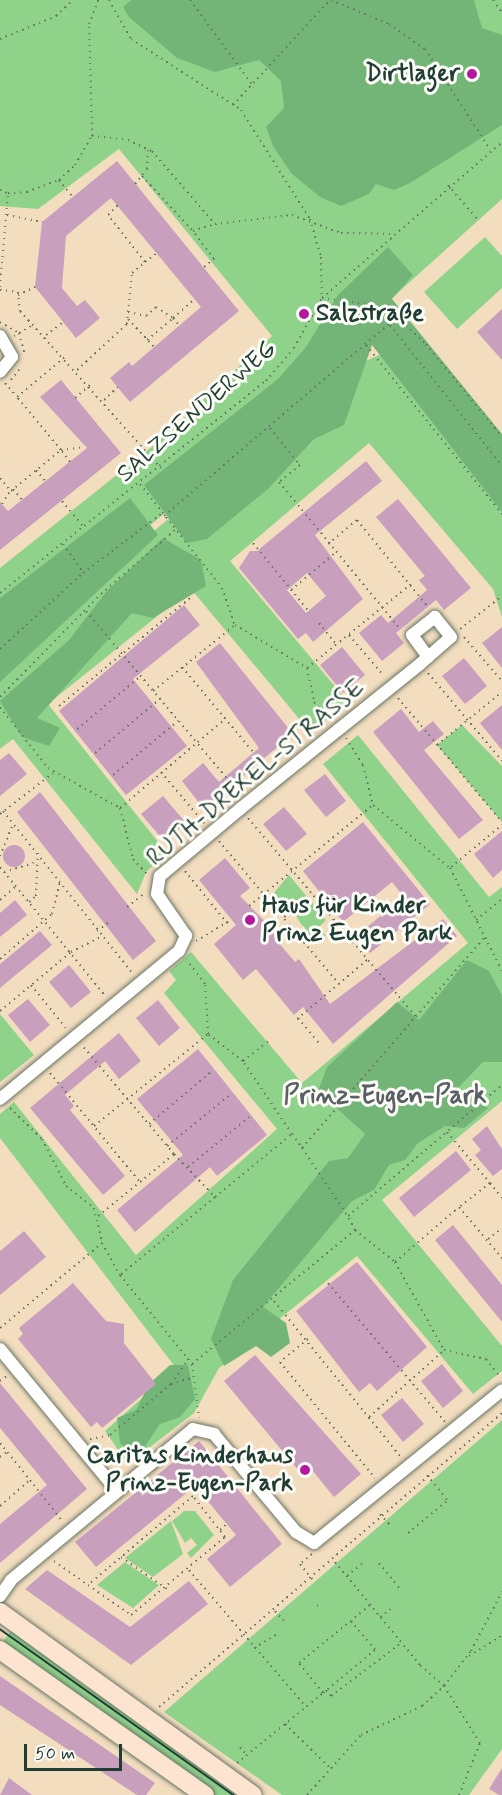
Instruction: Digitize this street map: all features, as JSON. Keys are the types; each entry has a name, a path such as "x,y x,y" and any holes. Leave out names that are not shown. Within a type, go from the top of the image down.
{"main road":[{"path":"0,1612 253,1795"},
{"path":"0,1650 205,1795"}],"street":[{"path":"3,338 12,357 3,378"},
{"path":"424,660 412,635 435,617 455,634"},
{"name":"RUTH-DREXEL-STRASSE","path":"182,948 183,927 156,884 177,862 455,634"},
{"path":"2,1098 182,948"},
{"path":"0,1349 117,1491"},
{"path":"0,1596 70,1530 201,1426 214,1434 308,1543 318,1541 502,1390"}],"path":[{"path":"0,39 56,16 73,0"},
{"path":"0,190 8,193 59,180 75,165 92,136 89,24 98,0"},
{"path":"109,0 131,39 233,105 310,219 321,256 322,298 375,305 397,317 426,344 502,437"},
{"path":"190,0 254,87"},
{"path":"233,105 254,87 331,0 389,24 425,49 490,150"},
{"path":"494,0 502,13"},
{"path":"92,136 148,149 215,224"},
{"name":"SALZSENDERWEG","path":"0,593 160,468 281,365 322,298 447,184 502,142"},
{"path":"135,184 150,161 148,149"},
{"path":"142,176 193,231 214,259 204,267"},
{"path":"59,180 73,197"},
{"path":"447,184 478,220"},
{"path":"8,193 0,288 18,295 35,287"},
{"path":"118,205 108,214 146,262"},
{"path":"6,215 42,222"},
{"path":"193,231 215,224 310,219 341,233 393,234"},
{"path":"77,370 121,333 128,318 132,273 157,253"},
{"path":"18,295 20,311 36,324 66,356 160,468"},
{"path":"147,340 195,299"},
{"path":"128,312 146,316 156,307 180,326"},
{"path":"0,649 83,573 163,515 270,428 397,317"},
{"path":"128,318 154,347"},
{"path":"46,335 63,322"},
{"path":"3,338 36,324"},
{"path":"389,324 502,466"},
{"path":"366,345 502,514"},
{"path":"17,397 66,356"},
{"path":"3,378 70,462"},
{"path":"75,398 90,385"},
{"path":"104,400 118,387"},
{"path":"270,428 300,465 279,482 381,608 412,635"},
{"path":"2,504 12,490 61,450 85,447"},
{"path":"36,470 46,482"},
{"path":"0,478 22,501"},
{"path":"140,484 222,588 235,625 307,668 314,702 363,765 373,805 450,868 502,971"},
{"path":"62,501 84,527"},
{"path":"328,544 357,520 411,584 435,617"},
{"path":"0,697 86,611 175,530"},
{"path":"253,543 310,613"},
{"path":"63,544 83,573"},
{"path":"291,590 335,553"},
{"path":"307,668 411,584"},
{"path":"502,596 455,634 502,681"},
{"path":"59,706 190,598"},
{"path":"86,611 196,743 293,872 416,1017"},
{"path":"319,623 336,645"},
{"path":"153,691 235,625"},
{"path":"349,635 502,824 450,868"},
{"path":"424,660 468,720 502,761"},
{"path":"182,667 276,780"},
{"path":"77,729 141,676"},
{"path":"437,745 502,692"},
{"path":"95,753 160,699"},
{"path":"0,708 54,773 120,808 133,859 156,884 127,907"},
{"path":"120,808 225,719"},
{"path":"113,775 178,721"},
{"path":"161,772 266,893 339,984"},
{"path":"54,773 2,813 61,879 100,937 141,983"},
{"path":"249,906 373,805"},
{"path":"0,856 13,823"},
{"path":"29,902 36,896 34,863 38,852"},
{"path":"177,862 227,923"},
{"path":"4,872 34,863"},
{"path":"0,867 114,1006"},
{"path":"0,959 45,921 61,879"},
{"path":"0,900 16,886"},
{"path":"285,916 312,894"},
{"path":"476,920 502,899"},
{"path":"231,920 207,938 182,948 205,984 208,1034 243,1061 348,1216 355,1230 395,1262 444,1350 486,1359 502,1380"},
{"path":"97,931 108,923"},
{"path":"0,1011 71,952 100,937"},
{"path":"302,1148 484,938"},
{"path":"321,1046 298,1018 367,960"},
{"path":"31,985 167,1146 214,1197"},
{"path":"94,1126 208,1034"},
{"path":"243,1061 271,1040"},
{"path":"43,1064 140,1182"},
{"path":"149,1124 212,1071"},
{"path":"348,1216 502,1085"},
{"path":"167,1146 231,1094"},
{"path":"2,1098 42,1139 66,1186 86,1199 97,1217 102,1243 120,1275 192,1364 201,1426"},
{"path":"188,1167 249,1117"},
{"path":"447,1132 502,1198"},
{"path":"120,1275 292,1134"},
{"path":"97,1217 174,1154"},
{"path":"395,1262 490,1183"},
{"path":"459,1208 502,1258"},
{"path":"487,1240 502,1228"},
{"path":"192,1364 273,1300 355,1230"},
{"path":"0,1328 102,1243"},
{"path":"328,1283 452,1431"},
{"path":"273,1300 308,1339 409,1466"},
{"path":"308,1339 280,1362 383,1487"},
{"path":"369,1417 444,1350"},
{"path":"75,1441 110,1435 171,1384 189,1360"},
{"path":"171,1384 194,1377"},
{"path":"459,1795 480,1743 444,1686 402,1643 330,1556 502,1413"},
{"path":"0,1443 70,1530"},
{"path":"0,1457 7,1452"},
{"path":"408,1533 449,1501 428,1475"},
{"path":"0,1506 30,1480"},
{"path":"43,1553 88,1585 131,1615 167,1589 225,1537 193,1496 88,1585"},
{"path":"380,1514 390,1525"},
{"path":"220,1530 227,1524"},
{"path":"313,1580 300,1564 315,1552"},
{"path":"121,1557 167,1589"},
{"path":"347,1576 365,1561"},
{"path":"154,1711 335,1562"},
{"path":"379,1563 399,1588"},
{"path":"189,1570 306,1707"},
{"path":"307,1795 329,1767 361,1735 422,1706 444,1686 466,1658 502,1592"},
{"path":"370,1605 299,1663 331,1696 402,1643"},
{"path":"380,1617 392,1608"},
{"path":"275,1611 284,1621"},
{"path":"239,1762 375,1650 351,1621"},
{"path":"254,1648 277,1634"},
{"path":"466,1658 502,1635"},
{"path":"285,1724 329,1767"},
{"path":"240,1747 247,1755"}],"green space":[{"path":"0,0 502,0 502,199 392,298 318,387 0,649 0,568 153,446 272,336 119,149 38,209 0,206"},
{"path":"131,0 474,0 482,28 502,35 502,125 410,183 394,190 376,184 369,194 341,206 320,197 291,173 273,146 266,127 284,108 281,81 259,60 215,72 177,58 129,17 123,7"},
{"path":"485,237 502,256 502,288 457,329 424,292"},
{"path":"388,247 413,275 392,299 502,434 502,512 372,345 344,425 314,439 268,489 207,539 187,543 144,485 278,379 306,347 338,295"},
{"path":"410,341 502,456 502,617 493,589 369,443 230,561 348,702 311,733 191,589 48,704 167,853 146,872 137,894 13,739 0,749 0,656 359,364"},
{"path":"130,498 158,535 0,682 0,598"},
{"path":"163,538 201,560 206,586 153,618 132,613 37,718 60,728 49,746 22,737 0,701 69,640 106,592"},
{"path":"462,725 502,766 502,822 437,745"},
{"path":"358,735 489,897 502,887 502,1101 382,1200 502,1346 502,1371 473,1394 357,1256 219,1368 194,1413 128,1464 105,1431 176,1368 0,1138 0,1114 14,1102 136,1255 277,1129 164,993 176,980 169,971 191,952 302,1083 468,943 323,764"},
{"path":"289,875 326,920 319,927 326,936 315,945 288,904 283,907 273,894"},
{"path":"467,960 489,971 502,996 502,1062 483,1062 456,1090 488,1108 464,1128 445,1126 418,1143 405,1160 389,1165 374,1190 352,1201 263,1307 286,1323 290,1343 271,1357 256,1346 224,1366 211,1339 233,1280 329,1161 348,1158 365,1134 318,1091 327,1067 397,1002 419,1020"},
{"path":"0,1014 34,1055 0,1082"},
{"path":"170,1365 188,1365 195,1399 180,1417 160,1424 137,1458 120,1443 117,1418 136,1410 149,1384"},
{"path":"502,1420 502,1749 469,1795 282,1795 164,1712"},
{"path":"184,1511 195,1511 214,1535 191,1558 187,1553 197,1545 191,1538 185,1543 172,1521"},
{"path":"171,1521 183,1554 153,1577 125,1558"},
{"path":"125,1562 159,1585 133,1608 97,1585"},
{"path":"12,1629 83,1685 245,1795 212,1795 1,1645"}],"building":[{"path":"117,161 239,311 130,402 110,378 129,362 132,366 201,307 111,198 66,236 62,288 77,306 85,300 100,318 76,338 35,287 42,222"},
{"path":"502,309 502,360 477,332"},
{"path":"61,380 121,453 0,550 0,502 8,511 87,448 40,397"},
{"path":"366,461 382,481 315,535 363,599 313,642 306,633 298,639 239,568 250,551 257,551","holes":["307,573 326,596 306,613 287,590"]},
{"path":"398,499 471,588 444,610 436,600 396,633 404,643 382,661 359,633 381,615 388,623 427,590 419,580 425,576 376,517"},
{"path":"184,605 200,625 133,679 187,746 126,795 59,711"},
{"path":"502,627 502,668 482,643"},
{"path":"220,643 293,734 204,809 182,781 203,763 219,782 259,748 196,662"},
{"path":"342,647 365,675 343,693 320,665"},
{"path":"464,658 487,686 465,704 442,676"},
{"path":"502,705 502,750 480,723"},
{"path":"401,709 419,732 433,721 444,734 424,750 483,820 459,839 373,732"},
{"path":"9,753 27,774 0,796 0,760"},
{"path":"325,774 346,801 326,817 304,790"},
{"path":"40,792 156,941 133,960 17,812"},
{"path":"163,796 186,823 164,841 141,814"},
{"path":"284,807 307,834 286,851 263,824"},
{"path":"363,822 430,904 370,953 356,936 404,897 392,882 343,922 303,871"},
{"path":"502,831 502,870 493,878 474,854"},
{"path":"14,845 22,848 25,856 22,864 14,867 6,864 3,856 6,848"},
{"path":"225,858 250,888 240,896 282,939 278,942 295,962 299,959 330,1004 443,919 457,936 333,1044 303,1007 294,1015 256,969 243,980 214,944 236,925 199,880"},
{"path":"15,900 27,915 0,937 0,913"},
{"path":"40,931 52,945 0,988 0,964"},
{"path":"69,965 91,992 71,1008 49,982"},
{"path":"28,999 50,1025 30,1042 8,1015"},
{"path":"158,1000 180,1028 159,1046 136,1018"},
{"path":"119,1033 141,1061 119,1079 105,1061 65,1095 74,1106 70,1110 125,1176 103,1195 30,1108"},
{"path":"198,1049 267,1135 217,1176 210,1167 135,1232 117,1210 183,1155 137,1099"},
{"path":"487,1126 502,1149 502,1169 493,1176 475,1155 481,1150 472,1139"},
{"path":"456,1151 471,1170 414,1217 399,1198"},
{"path":"453,1225 502,1285 502,1322 435,1240"},
{"path":"24,1231 46,1257 0,1295 0,1251"},
{"path":"357,1262 427,1347 377,1391 370,1383 359,1392 296,1311"},
{"path":"73,1283 106,1321 124,1324 124,1343 156,1384 102,1428 97,1422 91,1427 18,1339 23,1334 19,1328"},
{"path":"255,1355 361,1474 334,1497 312,1470 304,1477 224,1381"},
{"path":"442,1364 463,1391 443,1408 421,1381"},
{"path":"0,1383 87,1489 0,1563 0,1524 47,1485 0,1428"},
{"path":"402,1398 424,1424 403,1442 381,1415"},
{"path":"199,1441 282,1544 230,1587 207,1559 236,1535 195,1486 96,1567 75,1542"},
{"path":"47,1570 130,1627 189,1581 208,1604 131,1665 25,1589"},
{"path":"0,1676 155,1783 146,1795 137,1795 0,1705"},
{"path":"502,1768 502,1795 499,1795 489,1789"},
{"path":"9,1778 32,1795 0,1795"}],"tram line":[{"path":"0,1629 234,1795"}],"place":[{"name":"Dirtlager","path":"472,74"},
{"name":"Salzstraße","path":"304,314"},
{"name":"Haus für Kinder Prinz Eugen Park","path":"250,920"},
{"name":"Caritas Kinderhaus Prinz-Eugen-Park","path":"305,1470"}],"district":[{"name":"Prinz-Eugen-Park","path":"385,1097"}]}
